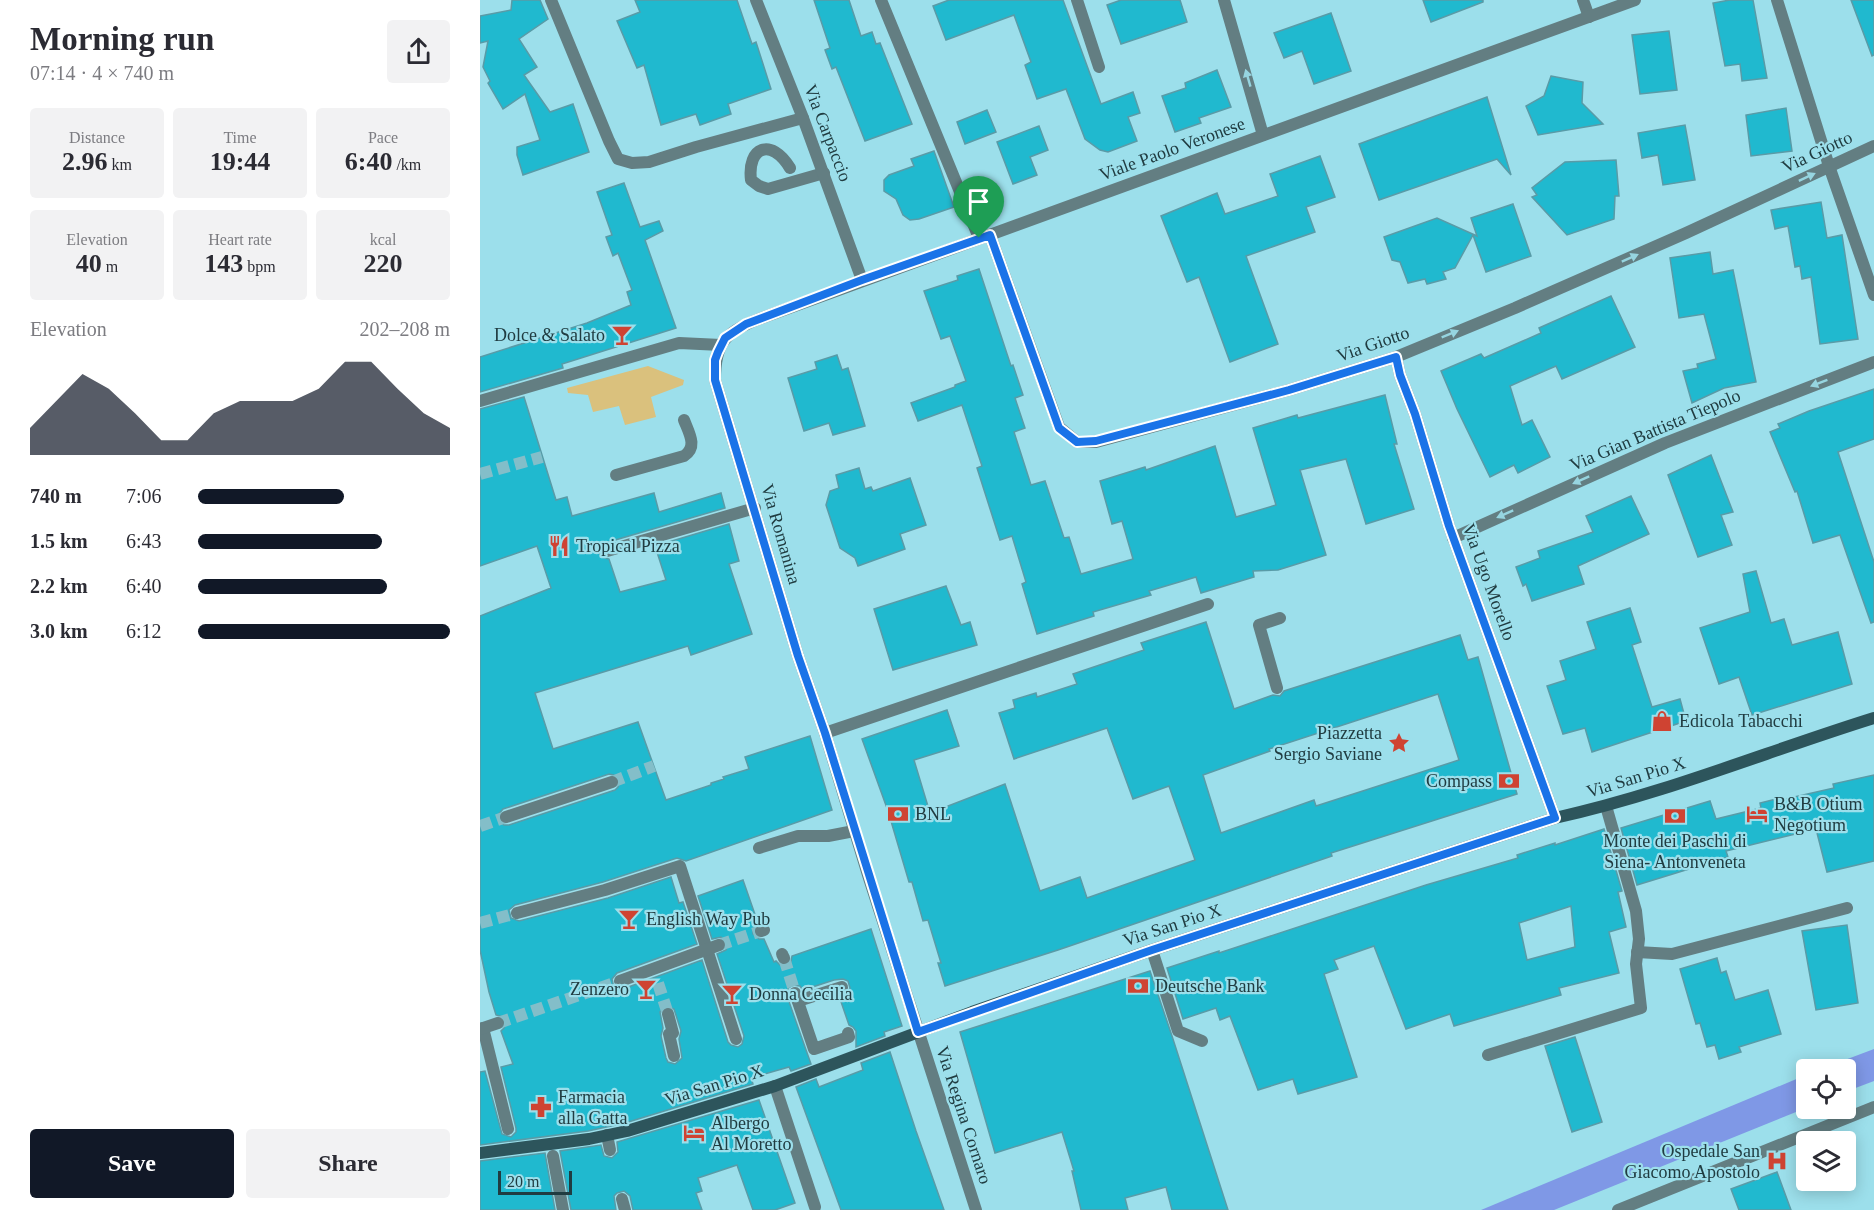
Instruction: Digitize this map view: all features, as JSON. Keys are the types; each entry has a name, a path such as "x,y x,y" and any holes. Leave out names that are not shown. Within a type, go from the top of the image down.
{"street":[{"path":"551,0 618,159 625,162 649,162 803,118"},
{"name":"Via Carpaccio","path":"756,0 824,173 862,280"},
{"path":"880,0 984,237"},
{"path":"1077,0 1099,67"},
{"path":"1224,0 1263,135"},
{"path":"1583,0 1588,17"},
{"name":"Viale Paolo Veronese","path":"723,341 746,324 862,280 1635,0"},
{"path":"1777,0 1829,166 1874,295"},
{"name":"Via Giotto","path":"984,237 1059,428 1077,442 1096,441 1289,390 1396,357 1686,233 1874,146"},
{"path":"790,168 778,152 770,149 762,150 755,156 750,166 752,180 768,189 824,173"},
{"path":"480,401 679,343 723,341"},
{"name":"Via Romanina","path":"723,341 715,360 715,380 798,656 825,733 918,1032"},
{"name":"Via Ugo Morello","path":"1396,357 1453,538 1555,818"},
{"name":"Via Gian Battista Tiepolo","path":"1453,538 1665,443 1874,362"},
{"path":"616,475 689,453 692,444 684,420"},
{"path":"607,551 755,508"},
{"path":"825,733 1208,604"},
{"path":"1278,688 1259,625 1280,618"},
{"name":"Via San Pio X","path":"480,1153 607,1135 776,1086 918,1032 1152,950 1555,818 1606,806 1705,775 1874,718"},
{"path":"506,817 612,782"},
{"path":"1488,1055 1641,1008 1636,964 1639,939 1636,911 1606,806"},
{"path":"759,848 798,836 828,836 854,831"},
{"path":"517,913 605,890 680,866 736,1039"},
{"path":"1637,952 1672,954 1847,908"},
{"path":"620,981 719,945"},
{"path":"1152,950 1178,1031 1202,1041"},
{"path":"654,970 658,983"},
{"path":"842,987 796,997 814,1049 849,1037 848,1033"},
{"path":"668,1014 673,1033 669,1034 674,1056"},
{"path":"498,1023 482,1028 508,1129"},
{"name":"Via Regina Cornaro","path":"918,1032 976,1210"},
{"path":"776,1086 814,1207"},
{"path":"1618,1210 1874,1107"},
{"path":"607,1135 610,1150"},
{"path":"553,1156 563,1210"}],"shaded area":[{"path":"648,366 684,380 683,385 651,397 656,417 625,425 619,406 593,412 588,395 568,393 567,388"}],"water":[{"path":"1874,1049 1874,1081 1856,1088 1856,1059 1848,1059"},
{"path":"1796,1079 1796,1112 1554,1210 1481,1210"}],"building":[{"path":"512,0 540,0 548,19 519,39 537,67 524,75 550,112 573,104 589,152 523,175 517,147 540,140 525,94 503,109 488,83 490,81 483,67 488,41 480,43 480,16 511,10"},
{"path":"635,0 737,0 752,44 756,42 771,89 728,104 731,114 700,125 696,114 661,125 644,65 637,68 617,21 640,12"},
{"path":"814,0 849,0 861,36 872,32 876,44 880,43 912,124 865,141 836,67 832,69 825,50 830,48"},
{"path":"949,0 1063,0 1101,104 1133,92 1140,113 1128,117 1137,141 1108,152 1100,150 1085,139 1066,89 1037,99 1025,65 1031,62 1014,15 946,40 933,6"},
{"path":"1121,0 1180,0 1187,22 1121,44 1107,5"},
{"path":"1423,0 1483,0 1483,2 1431,22"},
{"path":"1753,0 1767,78 1742,81 1740,64 1725,66 1713,3"},
{"path":"1851,0 1874,0 1874,55 1872,56"},
{"path":"1331,13 1351,71 1314,84 1302,51 1284,58 1274,33"},
{"path":"1669,31 1677,90 1640,94 1632,35"},
{"path":"1217,70 1231,107 1199,118 1201,123 1175,132 1162,96 1186,88 1185,83"},
{"path":"1551,76 1583,82 1582,103 1603,124 1538,135 1526,106 1544,96"},
{"path":"1487,97 1511,175 1497,159 1379,200 1359,144"},
{"path":"1786,108 1792,151 1751,156 1746,115"},
{"path":"987,110 996,132 965,144 957,122"},
{"path":"1685,125 1695,180 1663,185 1658,155 1642,158 1638,133"},
{"path":"1039,126 1048,150 1030,157 1037,175 1013,184 997,142"},
{"path":"934,151 954,207 910,220 903,215 896,199 884,191 884,180 889,175 914,166 911,159"},
{"path":"1320,156 1335,197 1306,207 1315,232 1246,256 1278,344 1230,362 1199,277 1187,282 1161,216 1217,193 1225,214 1278,196 1270,174"},
{"path":"1616,160 1619,196 1615,196 1614,219 1567,235 1532,197 1537,195 1532,188 1565,162"},
{"path":"624,183 640,227 659,221 663,231 645,240 676,328 562,364 563,368 480,392 480,357 587,323 631,305 627,292 632,290 618,253 613,256 606,237 612,235 597,192"},
{"path":"1821,202 1827,238 1842,235 1858,339 1820,344 1811,277 1802,279 1800,266 1795,267 1788,226 1775,229 1771,210"},
{"path":"1513,204 1531,256 1486,272 1473,235 1455,268 1443,272 1446,279 1427,284 1425,279 1408,283 1400,262 1392,260 1384,237 1437,218 1477,236 1471,218"},
{"path":"1710,252 1713,274 1733,270 1756,382 1724,388 1692,403 1683,371 1698,368 1697,364 1716,359 1704,314 1679,318 1670,258"},
{"path":"979,269 1023,395 1015,398 1025,428 1014,432 1031,485 1045,481 1064,538 1069,537 1081,574 1133,559 1122,521 1112,524 1100,481 1145,467 1146,470 1215,446 1236,517 1276,505 1253,428 1297,415 1298,418 1385,395 1397,444 1394,444 1414,509 1366,524 1346,459 1300,470 1326,555 1278,570 1253,571 1254,577 1201,593 1196,577 1149,591 1151,595 1093,612 1094,616 1037,634 1022,584 1026,582 1012,536 1000,540 977,468 982,466 962,405 918,421 911,403 966,381 950,336 941,339 924,291 958,280 957,276"},
{"path":"1611,296 1635,347 1562,379 1556,366 1510,386 1522,425 1532,420 1550,457 1518,473 1514,465 1490,477 1441,371 1481,354 1484,358 1541,333 1539,328"},
{"path":"837,355 842,370 848,368 865,426 833,435 829,423 804,431 788,378 817,369 815,362"},
{"path":"1874,389 1874,439 1838,452 1874,562 1874,622 1871,623 1840,535 1813,543 1797,491 1795,492 1770,432 1780,428 1778,424 1809,411"},
{"path":"524,397 556,500 567,497 572,516 654,493 659,512 721,493 725,508 601,546 599,553 602,557 609,559 620,592 666,580 655,546 729,524 739,561 729,564 752,634 691,655 688,646 535,693 553,749 638,722 666,800 749,769 745,757 810,736 832,810 686,861 677,858 603,882 515,905 509,910 511,918 519,921 608,898 671,877 679,903 683,902 697,944 617,973 612,979 613,984 618,989 623,989 702,960 728,1042 738,1047 742,1044 744,1036 717,954 726,950 727,943 721,937 712,939 698,896 743,880 758,923 753,929 753,934 759,939 764,939 774,962 780,965 788,965 792,956 871,929 902,1026 884,1032 885,1036 856,1047 856,1031 849,1025 839,996 848,992 850,988 848,981 834,980 803,990 800,986 793,985 788,988 787,996 811,1064 791,1071 789,1067 751,1078 753,1084 625,1123 588,1131 480,1145 480,1072 485,1071 502,1134 511,1137 516,1132 516,1128 501,1067 513,1064 501,1031 506,1021 503,1017 496,1015 480,950 480,616 551,588 537,546 480,566 480,409","holes":["609,774 617,776 620,780 615,790 509,825 504,825 498,820 498,815 503,809","666,1006 674,1009 681,1031 679,1039 682,1058 675,1064 668,1062 661,1036 663,1028 660,1012"]},
{"path":"1711,455 1733,512 1721,515 1732,545 1698,557 1668,475"},
{"path":"859,468 865,489 871,487 873,491 910,478 926,525 900,534 905,549 858,566 855,558 840,548 826,505 830,491 839,488 836,475"},
{"path":"1631,496 1649,534 1578,566 1584,584 1532,601 1526,584 1523,586 1516,567 1540,558 1538,551 1593,532 1586,516"},
{"path":"1756,571 1771,623 1784,619 1792,645 1838,632 1852,684 1752,715 1739,677 1719,684 1700,628 1750,612 1743,574"},
{"path":"946,586 961,625 970,622 977,645 893,670 874,609"},
{"path":"1630,608 1641,642 1632,645 1652,707 1680,699 1686,721 1592,752 1585,728 1563,734 1547,686 1566,680 1560,661 1596,649 1587,622"},
{"path":"1206,622 1234,709 1273,695 1280,696 1284,691 1460,635 1468,660 1478,657 1517,794 1331,853 1332,856 1058,950 945,986 938,963 941,963 928,920 923,921 912,882 909,882 888,811 862,739 947,710 959,746 914,760 930,813 1005,784 1040,891 1080,877 1087,898 1195,860 1169,786 1133,799 1107,728 1014,759 999,713 1015,708 1013,700 1036,693 1037,697 1077,684 1073,674 1144,650 1141,643","holes":["1438,694 1459,760 1316,806 1314,800 1221,833 1203,775 1270,751 1269,749"]},
{"path":"1874,775 1874,861 1827,872 1816,829 1726,851 1728,857 1637,885 1621,828 1710,801 1716,819 1761,808 1760,803 1834,788 1833,784"},
{"path":"1604,829 1622,891 1618,892 1626,927 1609,932 1619,973 1559,988 1561,995 1454,1026 1450,1014 1406,1029 1374,946 1334,960 1338,969 1324,974 1357,1077 1298,1094 1293,1079 1258,1090 1230,1016 1220,1020 1216,1008 1183,1019 1167,968 1518,858 1517,855 1555,843 1555,845","holes":["1571,906 1575,947 1527,960 1519,923"]},
{"path":"1847,925 1858,1003 1816,1010 1802,931"},
{"path":"1717,958 1721,973 1726,971 1735,1000 1768,990 1781,1034 1739,1047 1741,1052 1719,1059 1715,1045 1707,1047 1700,1023 1696,1024 1680,969"},
{"path":"1150,971 1228,1210 1172,1210 1166,1187 1125,1198 1128,1210 1081,1210 1072,1171 1074,1171 1062,1132 995,1153 960,1032"},
{"path":"1575,1037 1602,1122 1572,1132 1545,1046"},
{"path":"890,1052 944,1210 841,1210 796,1087 816,1079 819,1087 863,1070 861,1063"},
{"path":"759,1100 795,1203 775,1210 753,1210 737,1165 698,1178 702,1191 696,1193 702,1210 633,1210 630,1196 624,1191 614,1196 616,1210 571,1210 560,1151 601,1145 604,1156 612,1158 618,1152 617,1142"},
{"path":"545,1153 555,1210 480,1210 480,1161"},
{"path":"1777,1172 1791,1210 1739,1210 1731,1189"}],"tunnel":[{"path":"480,474 542,457"},
{"path":"612,782 654,766"},
{"path":"480,826 506,817"},
{"path":"480,923 517,913"},
{"path":"719,945 761,931"},
{"path":"784,958 795,993"},
{"path":"498,1023 620,981"},
{"path":"658,983 668,1014"}],"place":[{"name":"Dolce & Salato","path":"622,335"},
{"name":"Tropical Pizza","path":"559,546"},
{"name":"Edicola Tabacchi","path":"1662,721"},
{"name":"Piazzetta Sergio Saviane","path":"1399,743"},
{"name":"Compass","path":"1509,781"},
{"name":"BNL","path":"898,814"},
{"name":"B&B Otium Negotium","path":"1757,814"},
{"name":"Monte dei Paschi di Siena- Antonveneta","path":"1675,816"},
{"name":"English Way Pub","path":"629,919"},
{"name":"Deutsche Bank","path":"1138,986"},
{"name":"Zenzero","path":"646,989"},
{"name":"Donna Cecilia","path":"732,994"},
{"name":"Farmacia alla Gatta","path":"541,1107"},
{"name":"Albergo Al Moretto","path":"694,1133"},
{"name":"Ospedale San Giacomo Apostolo","path":"1777,1161"}],"route":[{"path":"990,235 1059,428 1077,442 1096,441 1289,390 1396,357 1449,526 1555,818 1152,950 918,1032 825,733 798,656 739,453 715,380 715,360 725,338 746,324 979,238 990,235"}]}
